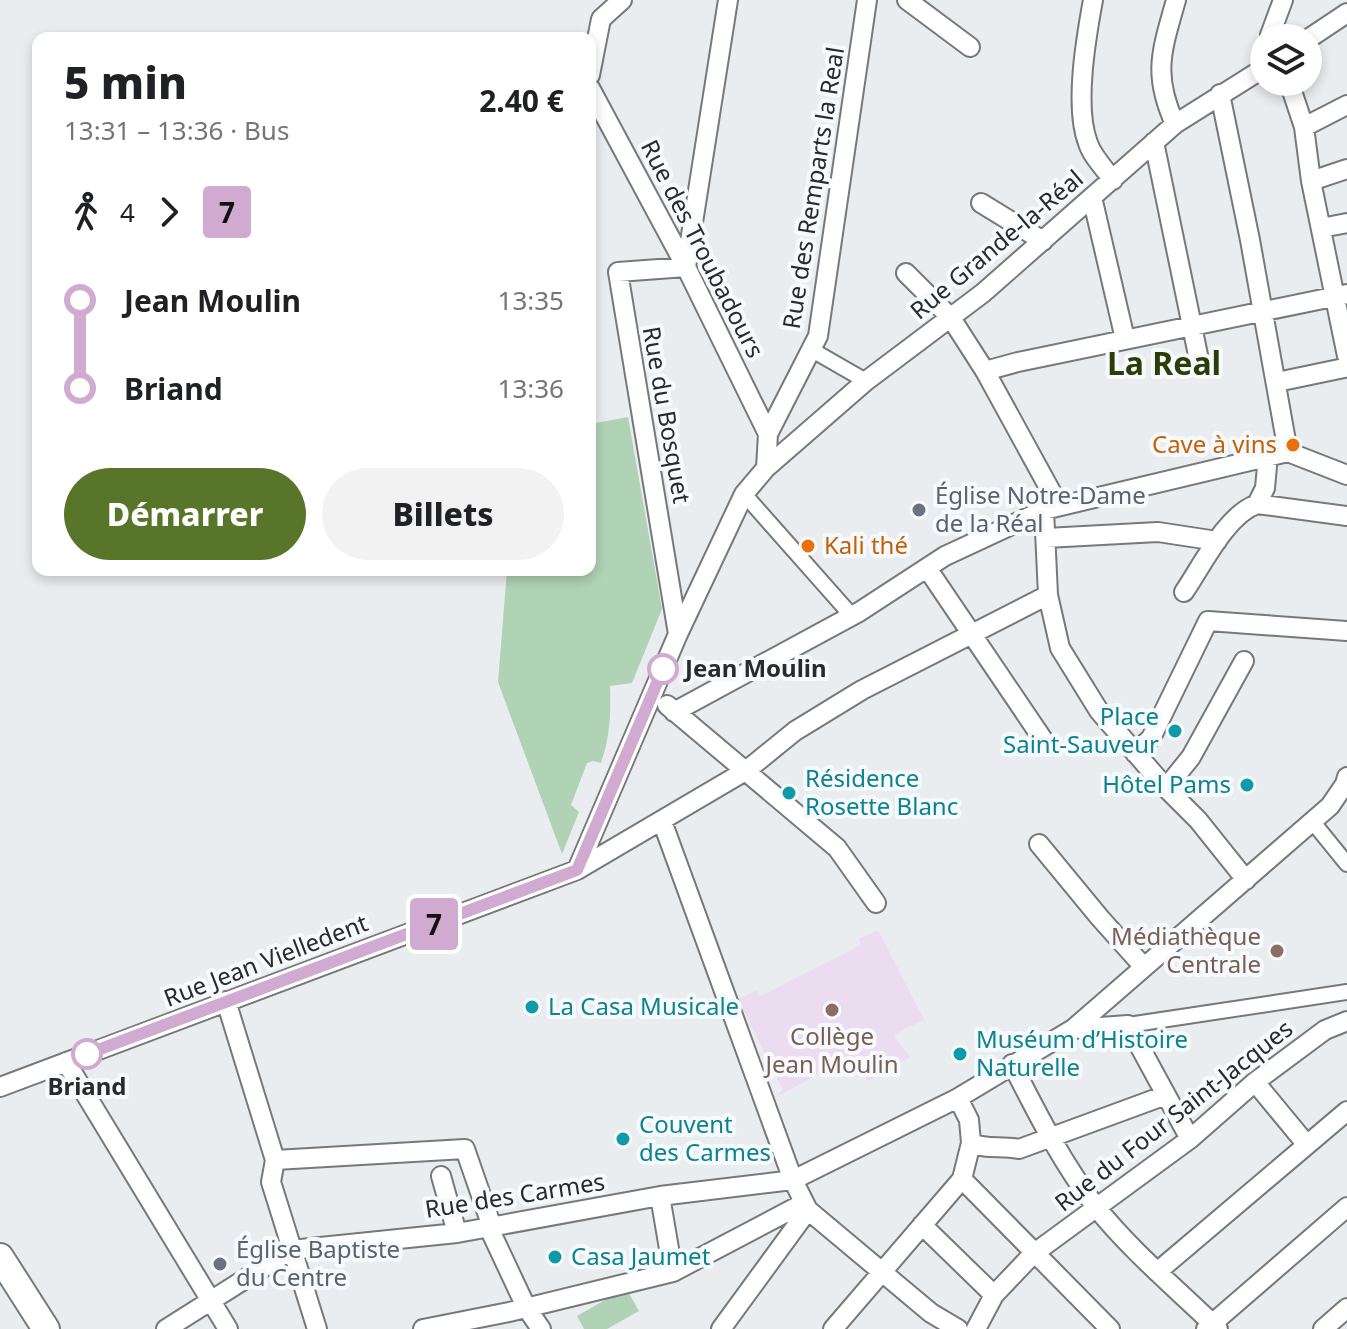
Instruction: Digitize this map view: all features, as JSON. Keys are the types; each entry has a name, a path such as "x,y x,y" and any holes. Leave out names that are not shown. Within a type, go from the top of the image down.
{"main road":[{"path":"0,1257 46,1329"}],"street":[{"path":"596,44 601,19 622,0"},
{"path":"686,267 728,0"},
{"path":"907,0 970,47"},
{"path":"1093,0 1086,42 1081,120 1089,147 1113,180"},
{"path":"1175,124 1164,99 1160,79 1166,36 1176,0"},
{"path":"1274,24 1283,0"},
{"name":"Rue des Remparts la Real","path":"766,468 768,434 818,336 861,1"},
{"path":"1322,29 1346,11"},
{"name":"Rue Grande-la-Réal","path":"678,634 744,494 766,468 866,381 951,318 1043,241 1175,124 1250,76"},
{"path":"1220,94 1288,452"},
{"path":"1294,96 1304,127 1321,228 1342,296 1347,356"},
{"name":"Rue des Troubadours","path":"596,99 686,267 768,434"},
{"path":"1304,127 1347,105"},
{"path":"1154,142 1199,360"},
{"path":"1311,181 1347,169"},
{"path":"1092,197 1125,339"},
{"path":"981,203 1043,241"},
{"path":"1321,228 1347,223"},
{"name":"Rue du Bosquet","path":"678,634 618,272 686,267"},
{"path":"906,273 951,318 985,371 1052,508 1046,538 1048,595 1060,648 1099,711 1198,820 1246,880"},
{"path":"985,371 1125,339 1342,296"},
{"path":"812,350 866,381"},
{"path":"1277,382 1344,368 1347,364"},
{"path":"674,712 852,616 955,551 1052,508 1288,452 1347,475"},
{"path":"1184,592 1217,541 1240,514 1257,504 1265,488 1268,455"},
{"path":"744,494 852,616"},
{"path":"1257,504 1347,516"},
{"path":"1046,538 1158,532 1217,541"},
{"path":"927,568 1044,741"},
{"name":"Rue Jean Vielledent","path":"0,1087 577,870 747,770 795,731 862,690 1048,595"},
{"path":"1135,753 1151,738 1208,621 1347,631"},
{"path":"577,870 678,634"},
{"path":"1166,788 1191,757 1244,661"},
{"path":"653,692 837,848 871,906"},
{"path":"1073,1029 1330,806 1347,777"},
{"path":"662,821 729,981 793,1180 806,1207 880,1273 931,1313 958,1329"},
{"path":"1312,821 1347,864"},
{"path":"1039,844 1143,966"},
{"path":"1073,1029 1128,1025 1347,992"},
{"path":"226,1001 275,1160 271,1182 317,1329"},
{"name":"Rue du Four Saint-Jacques","path":"979,1328 994,1295 1033,1254 1190,1139 1255,1082 1325,1030 1347,1021"},
{"path":"1128,1025 1190,1139"},
{"name":"Rue des Carmes","path":"291,1250 457,1233 660,1196 793,1180 958,1098 1073,1029"},
{"path":"66,1062 228,1329"},
{"path":"1012,1064 1049,1136 1097,1207 1212,1327 1347,1207"},
{"path":"1255,1082 1307,1145"},
{"path":"971,1143 983,1148 1007,1146 1019,1149 1166,1095"},
{"path":"833,1329 962,1179 971,1143 969,1120 958,1098"},
{"path":"1157,1272 1345,1116"},
{"path":"275,1160 465,1149 491,1228 526,1307 541,1329"},
{"path":"441,1176 457,1233"},
{"path":"962,1179 1110,1329"},
{"path":"660,1196 673,1272"},
{"path":"423,1329 673,1272 806,1207"},
{"path":"721,1329 806,1207"},
{"path":"922,1225 994,1295"},
{"path":"166,1329 291,1250"},
{"path":"1323,1329 1347,1308"}],"shaded area":[{"name":"Collège Jean Moulin","path":"878,930 927,1025 923,1020 893,1035 910,1057 868,1081 863,1073 856,1077 846,1060 774,1098 783,1090 738,1000 757,990 761,996 861,945 859,939"}],"green space":[{"path":"628,417 662,609 632,683 610,686 609,725 604,753 601,763 587,763 571,805 579,812 562,854 498,682 507,576 596,576 596,423"},
{"path":"626,1288 639,1311 607,1329 584,1329 577,1316"}],"bus line":[{"name":"7","path":"87,1054 577,870 663,669"}],"place":[{"name":"Cave à vins","path":"1293,445"},
{"name":"Église Notre-Dame de la Réal","path":"919,510"},
{"name":"Kali thé","path":"808,546"},
{"name":"Jean Moulin","path":"663,669"},
{"name":"Place Saint-Sauveur","path":"1175,731"},
{"name":"Hôtel Pams","path":"1247,785"},
{"name":"Résidence Rosette Blanc","path":"789,793"},
{"name":"Médiathèque Centrale","path":"1277,951"},
{"name":"La Casa Musicale","path":"532,1007"},
{"name":"Collège Jean Moulin","path":"832,1010"},
{"name":"Briand","path":"87,1054"},
{"name":"Muséum d’Histoire Naturelle","path":"960,1054"},
{"name":"Couvent des Carmes","path":"623,1139"},
{"name":"Casa Jaumet","path":"555,1257"},
{"name":"Église Baptiste du Centre","path":"220,1264"}],"district":[{"name":"La Real","path":"1164,364"}]}
